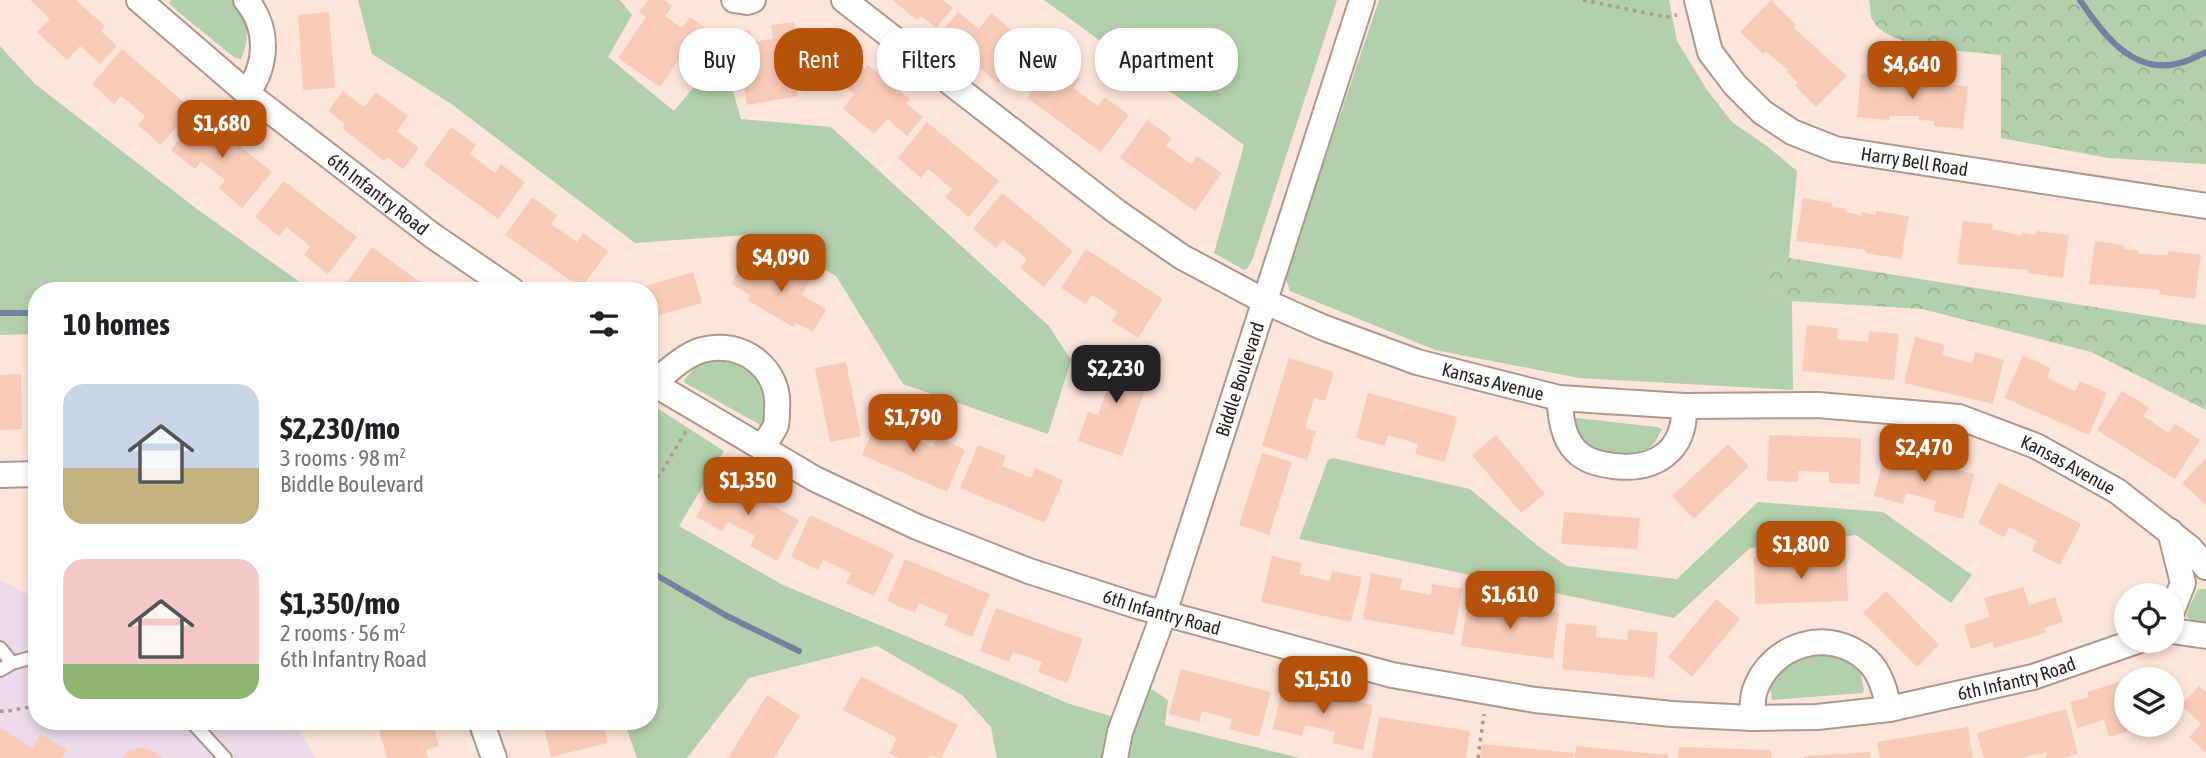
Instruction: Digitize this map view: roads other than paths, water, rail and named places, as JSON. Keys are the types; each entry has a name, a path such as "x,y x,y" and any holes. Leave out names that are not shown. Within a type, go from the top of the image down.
{"street":[{"path":"246,0 255,11 264,36 257,79 247,93"},
{"path":"734,0 753,0"},
{"name":"Kansas Avenue","path":"844,0 1117,212 1182,257 1266,302 1322,327 1417,362 1559,398 1684,407 1818,405 1959,417 2036,446 2117,491 2190,548 2206,567"},
{"name":"Biddle Boulevard","path":"1115,758 1120,732 1164,613 1362,0"},
{"name":"6th Infantry Road","path":"146,2 247,93 433,236 500,282"},
{"name":"Harry Bell Road","path":"1698,5 1710,52 1735,85 1762,112 1792,132 1835,149 2206,206"},
{"name":"6th Infantry Road","path":"658,379 701,350 723,348 749,354 768,371 778,397 776,426 762,448"},
{"name":"6th Infantry Road","path":"658,387 815,479 918,527 1029,571 1164,613 1392,675 1491,693 1672,714 1752,718 1816,717 1889,709 2033,677 2114,649"},
{"path":"1559,398 1565,435 1575,451 1595,464 1630,468 1652,464 1677,443 1685,424 1684,407"},
{"path":"0,475 28,474"},
{"path":"2170,531 2183,583"},
{"path":"2184,633 2206,636"},
{"path":"1752,718 1754,692 1767,667 1789,649 1816,642 1844,646 1867,660 1884,684 1889,709"},
{"path":"484,730 494,758"}],"lane":[{"path":"0,649 12,663"},
{"path":"0,670 28,659"},
{"path":"199,730 225,758"}],"waterway":[{"path":"2080,0 2109,38 2134,58 2163,65 2183,62 2206,52"},
{"path":"0,313 28,313"},
{"path":"658,576 727,616 799,651"}]}
